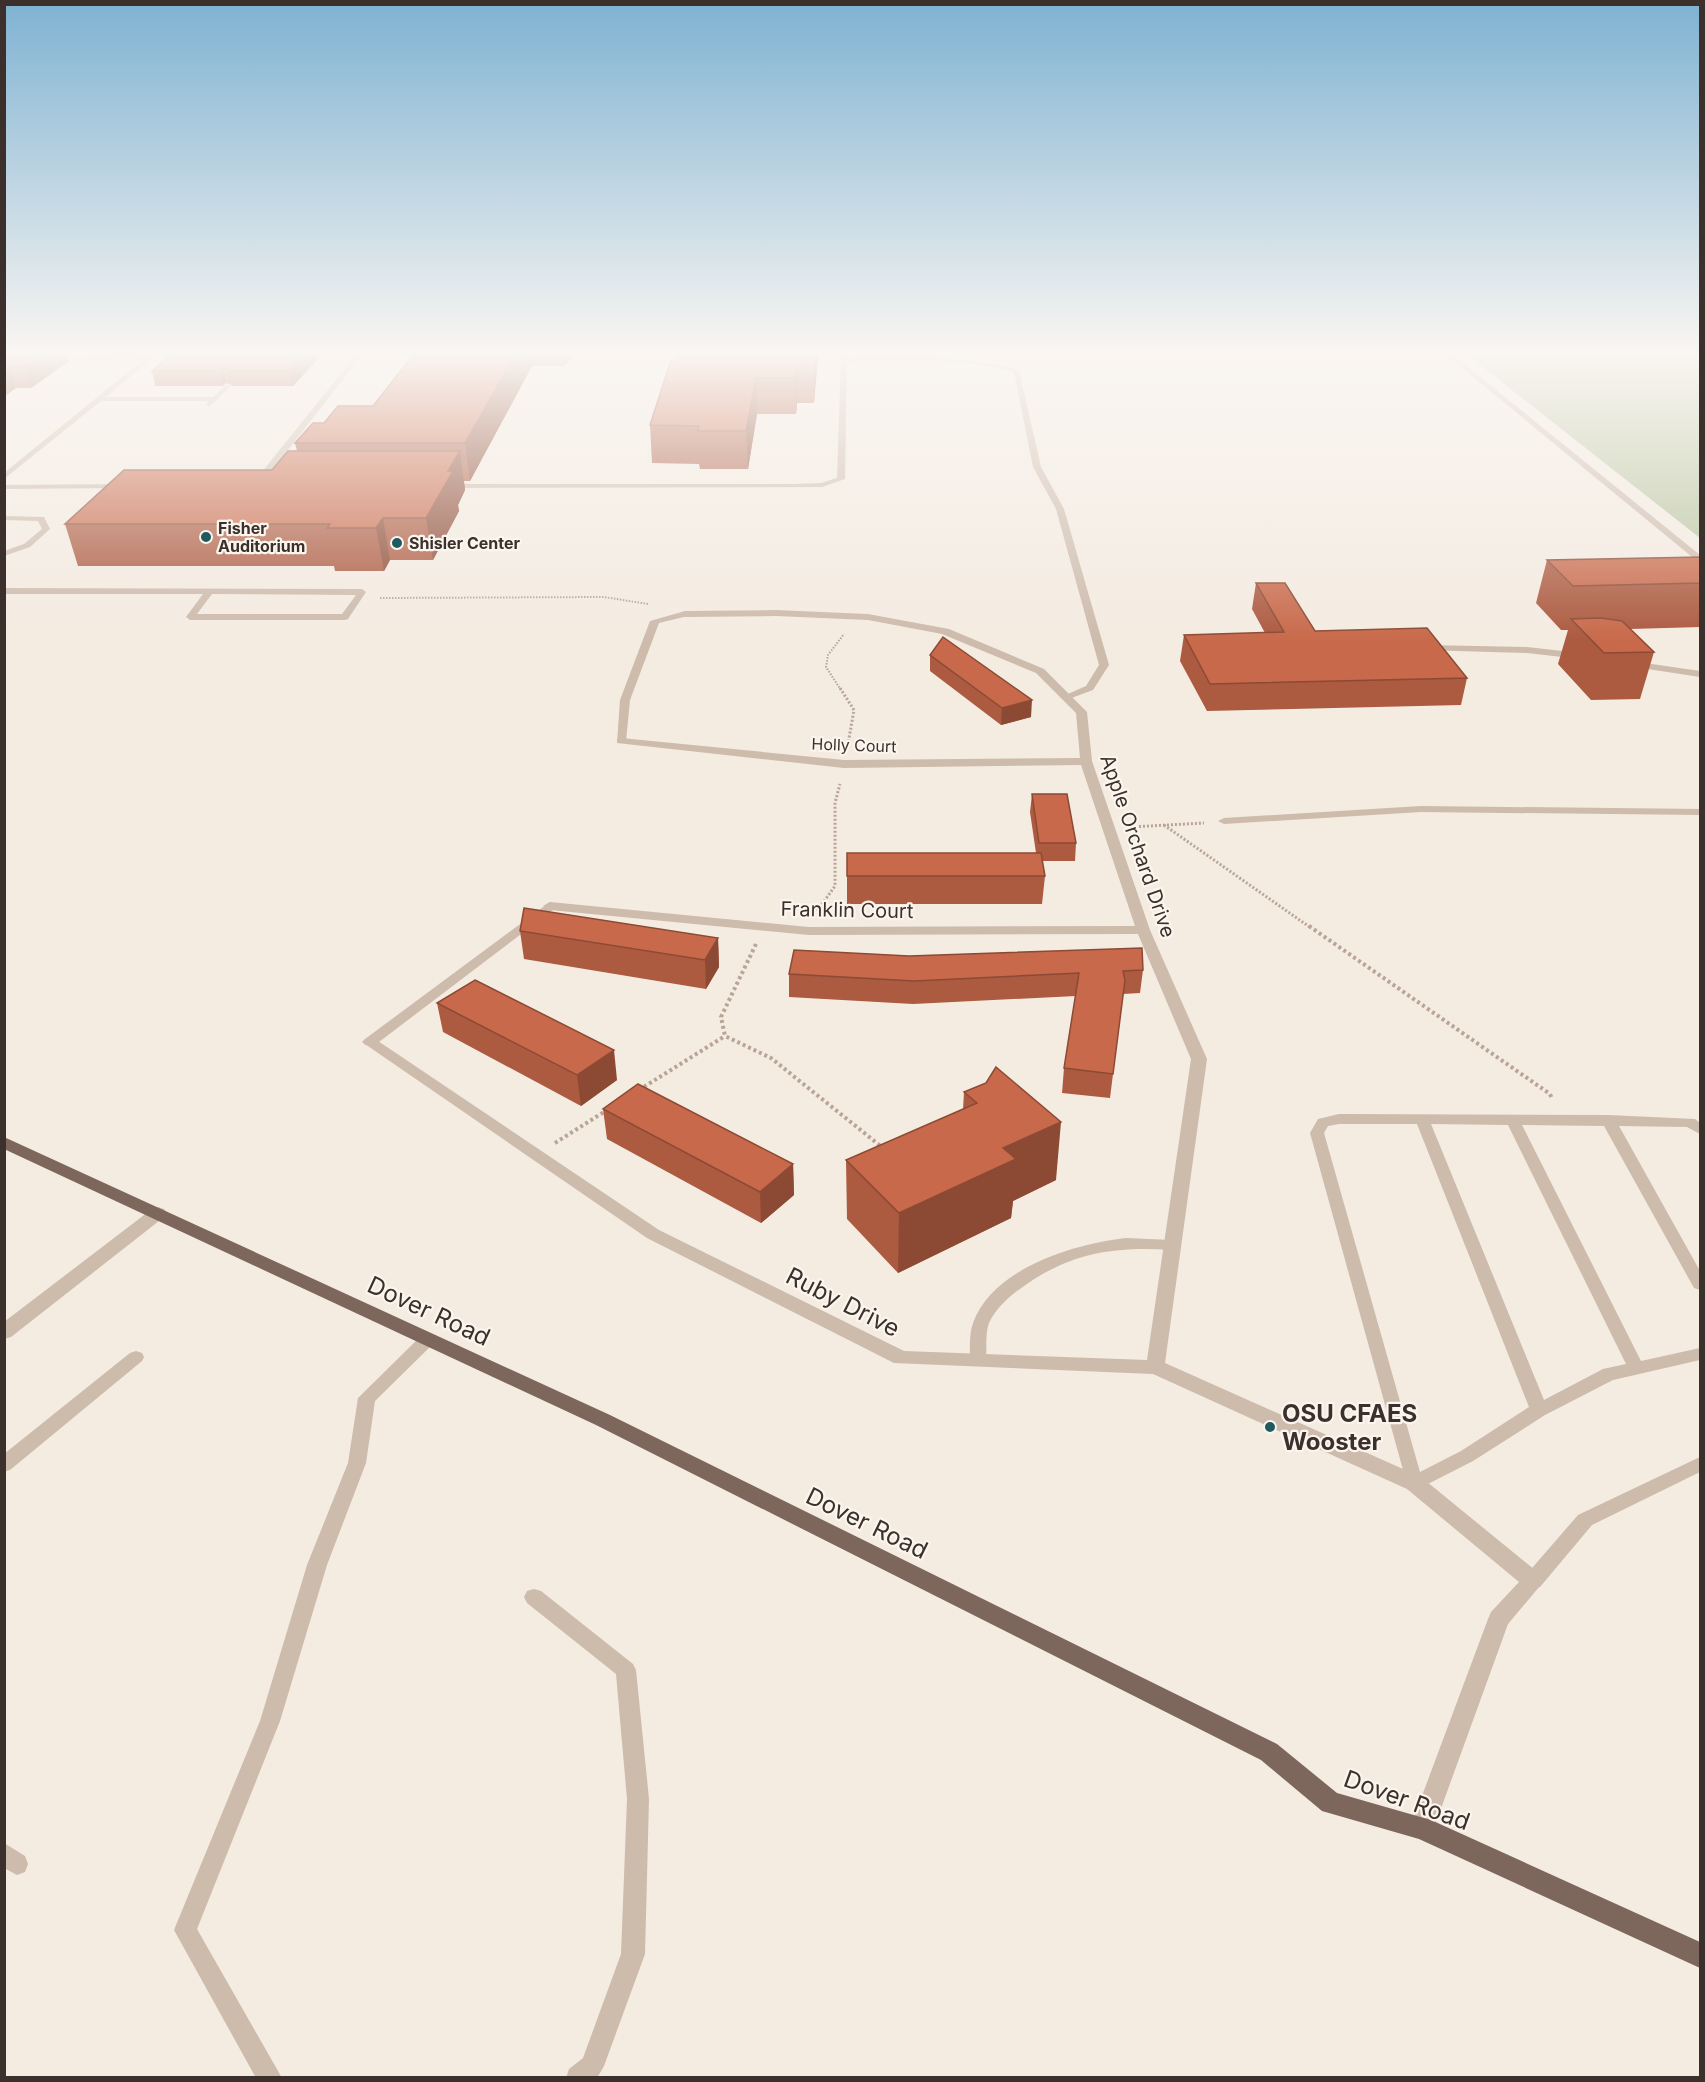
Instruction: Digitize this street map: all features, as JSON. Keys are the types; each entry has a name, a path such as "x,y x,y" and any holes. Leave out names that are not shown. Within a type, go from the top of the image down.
{"main road":[{"name":"Dover Road","path":"4,1142 603,1420 1269,1752 1330,1803 1422,1828 1701,1955"}],"street":[{"name":"Apple Orchard Drive","path":"685,614 776,613 868,616 945,631 1040,671 1081,712 1086,761 1143,930 1199,1059 1155,1366"},
{"name":"Holly Court","path":"621,741 844,764 1086,761"},
{"name":"Franklin Court","path":"550,906 809,932 1143,930"},
{"name":"Ruby Drive","path":"369,1042 653,1234 901,1358 1155,1366 1414,1483 1533,1581"},
{"path":"4,1332 158,1213"},
{"path":"1422,1828 1499,1619 1533,1581"}],"lane":[{"path":"4,477 41,447"},
{"path":"255,486 286,447"},
{"path":"431,486 822,485 841,479 842,447"},
{"path":"1033,447 1037,467 1060,509 1104,665 1090,688 1066,697"},
{"path":"1563,447 1701,559"},
{"path":"4,486 139,486"},
{"path":"243,486 266,486"},
{"path":"4,518 41,519 46,529 35,541 8,554 4,561"},
{"path":"4,591 362,592 345,617 190,616 209,592"},
{"path":"621,741 625,700 655,621 685,614"},
{"path":"1410,648 1527,650 1592,658"},
{"path":"1623,663 1701,674"},
{"path":"1224,821 1421,809 1701,812"},
{"path":"369,1042 550,906"},
{"path":"1701,1129 1689,1122 1339,1119 1323,1122 1317,1133 1414,1483 1467,1456 1539,1410 1609,1374 1701,1354"},
{"path":"1422,1119 1539,1410"},
{"path":"1512,1119 1637,1368"},
{"path":"1608,1120 1701,1284"},
{"path":"978,1360 982,1321 1000,1296 1022,1277 1062,1258 1098,1247 1126,1243 1172,1245"},
{"path":"270,2078 185,1930 270,1721 317,1565 357,1463 367,1398 428,1339"},
{"path":"4,1465 136,1357"},
{"path":"1533,1581 1585,1520 1701,1464"},
{"path":"534,1597 626,1670 638,1799 633,1954 592,2066 578,2078"}],"path":[{"path":"358,598 604,597 668,608 685,614"},
{"path":"1109,829 1224,821"},
{"path":"1164,825 1550,1094 1563,1120"},
{"path":"635,1092 725,1036"},
{"path":"536,1155 615,1105"}],"green space":[{"path":"1585,447 1700,447 1700,538"}],"building":[{"path":"288,451 460,451 448,471 453,471 426,518 383,518 376,528 327,528 330,524 65,524 124,470 272,470"},
{"path":"1701,557 1701,583 1573,586 1547,560"},
{"path":"1256,583 1285,583 1315,631 1427,628 1467,678 1210,684 1184,635 1284,632"},
{"path":"1601,618 1622,621 1654,652 1604,653 1571,619"},
{"path":"943,637 1032,700 1002,708 930,655"},
{"path":"1032,794 1067,794 1076,843 1039,843"},
{"path":"847,853 1041,853 1045,876 847,876"},
{"path":"524,908 718,938 705,960 520,931"},
{"path":"1142,948 1143,970 1123,971 1125,980 1113,1074 1064,1068 1079,973 914,981 789,974 794,950 909,956"},
{"path":"475,980 614,1050 577,1075 437,1003"},
{"path":"996,1067 1061,1122 1003,1148 1016,1159 899,1213 846,1160 977,1103 964,1092 986,1083"},
{"path":"638,1084 793,1164 760,1192 603,1109"}],"place":[{"name":"Fisher Auditorium","path":"206,537"},
{"name":"Shisler Center","path":"397,543"},
{"name":"OSU CFAES Wooster","path":"1270,1427"}]}
